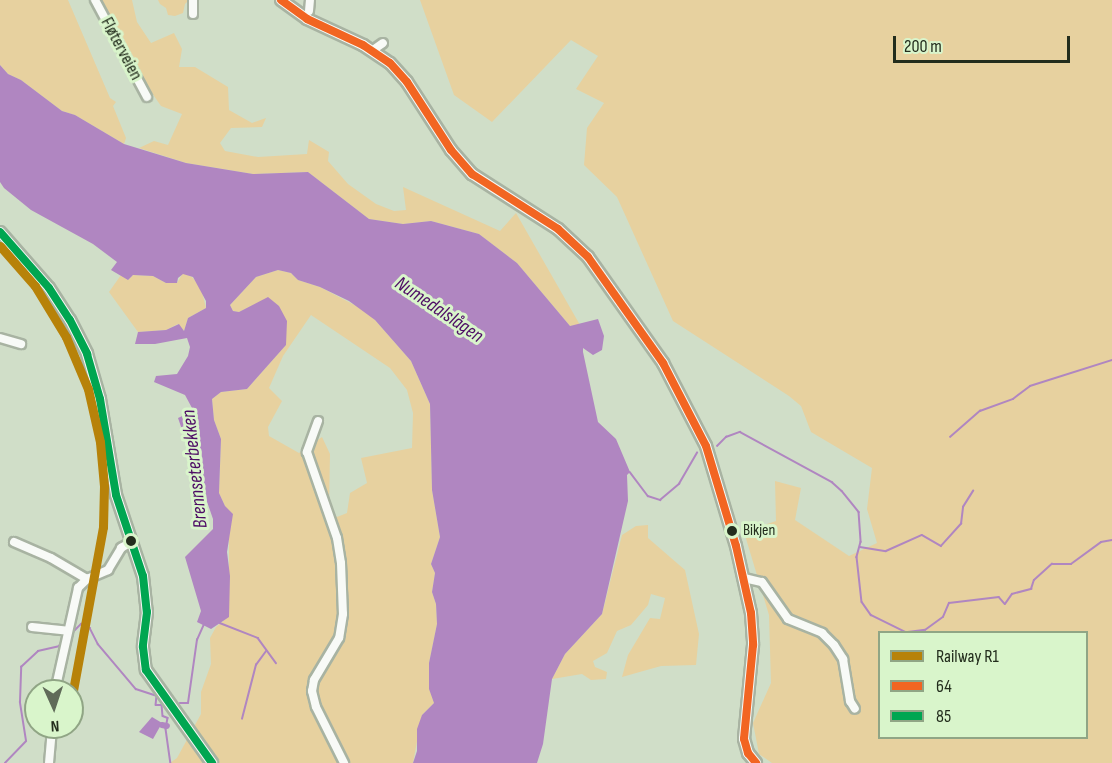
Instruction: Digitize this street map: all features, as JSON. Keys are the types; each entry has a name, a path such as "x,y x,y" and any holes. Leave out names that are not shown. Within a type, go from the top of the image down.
{"main road":[{"path":"281,0 307,19 373,50 390,63 407,82 465,166 494,190 565,234 596,267 635,321 675,383 706,446 728,513 744,578 753,645 743,732 746,749 756,763"},
{"path":"0,232 49,288 84,347 100,399 116,495 146,595 144,646 146,670 212,763"}],"street":[{"name":"Fløterveien","path":"95,0 147,97"},
{"path":"193,0 193,14"},
{"path":"309,11 310,0"},
{"path":"373,50 383,43"},
{"path":"0,338 21,344"},
{"path":"318,422 307,452 337,538 341,563 343,614 339,638 315,680 312,692 316,707 344,763"},
{"path":"14,542 51,558 87,579"},
{"path":"58,679 77,591 87,579 108,570 122,548 131,542"},
{"path":"744,578 762,582 788,619 822,633 834,645 843,660 850,701 855,709"},
{"path":"32,627 68,631"},
{"path":"49,763 51,739"}],"shaded area":[{"path":"0,0 68,0 110,98 116,102 113,106 126,138 124,144 75,115 62,111 21,80 8,74 0,65"},
{"path":"96,0 132,0 137,22 151,43 174,33 182,49 179,67 195,67 228,87 229,110 252,123 266,118 262,127 231,128 220,143 225,151 258,157 307,154 309,140 329,152 328,161 348,184 376,204 394,211 406,210 403,187 500,231 516,213 580,325 570,326 517,263 479,234 431,221 403,224 369,219 308,172 253,174 186,163 139,148 154,141 168,145 182,114 161,106 129,60"},
{"path":"158,0 189,0 185,4 183,13 175,16 168,15 166,8"},
{"path":"420,0 1112,0 1112,763 772,763 759,754 753,723 771,683 769,615 744,532 776,521 775,481 801,488 795,520 849,556 877,543 867,509 872,468 811,432 801,406 789,396 673,321 617,197 584,165 587,128 604,103 576,89 598,56 571,40 492,122 454,95"},
{"path":"278,270 291,273 298,280 320,287 364,310 411,361 430,404 432,490 440,537 431,564 435,573 432,592 436,604 437,624 429,663 429,688 434,703 422,715 413,763 170,763 177,758 201,714 201,692 211,664 210,638 216,627 229,616 229,536 225,506 219,493 221,439 214,420 212,399 221,392 247,389 286,345 279,306 268,298 239,312 233,311 230,305 256,277","holes":["311,315 390,368 407,390 413,413 412,448 361,458 367,483 350,493 347,513 337,517 329,507 330,454 322,437 299,453 269,436 268,427 282,401 269,388 283,356"]},
{"path":"183,273 192,277 201,288 206,308 188,318 184,331 178,324 166,330 138,332 109,292 121,275 128,280 133,275 153,276 166,283 177,283"},
{"path":"648,525 648,538 685,570 699,634 696,665 661,666 622,677 628,655 650,618 660,619 665,598 651,594 648,605 631,625 617,631 607,653 593,661 595,667 607,672 606,679 591,680 582,674 552,679 565,654 602,614 622,535 636,526"}],"water":[{"name":"Numedalslågen","path":"0,65 8,74 21,80 62,111 75,115 124,144 186,163 253,174 308,172 369,219 403,224 431,221 479,234 517,263 570,326 598,319 604,336 602,350 593,355 583,348 583,352 598,422 616,439 630,472 627,475 628,501 602,614 565,654 552,679 543,744 537,763 413,763 417,751 417,729 422,715 434,703 429,689 429,663 437,624 436,604 432,592 435,573 431,564 440,537 432,490 430,404 411,361 375,320 349,301 320,287 298,280 291,273 278,270 256,277 230,305 233,311 239,312 268,297 279,306 287,321 286,345 247,389 221,392 212,399 214,420 221,439 219,493 225,506 233,514 227,552 230,576 229,617 211,629 197,622 201,611 185,557 213,529 213,519 178,418 191,412 192,408 185,395 154,382 156,376 177,374 188,356 190,347 187,338 155,344 135,344 138,332 166,330 179,324 184,331 188,318 206,308 206,301 193,277 183,274 178,278 177,283 166,283 153,276 133,275 128,280 111,270 117,262 93,244 31,210 4,188 0,182"},
{"path":"152,717 162,723 153,739 139,732"}],"waterway":[{"path":"950,437 980,411 1013,399 1030,386 1112,360"},
{"path":"717,446 726,437 740,432 832,482 842,491 859,512 861,542 857,557 862,602 871,615 904,631"},
{"path":"630,472 648,496 660,500 679,484 697,453"},
{"path":"860,547 886,551 922,535 941,546 961,524 963,507 973,491"},
{"path":"916,631 925,630 943,617 949,603 999,597 1005,604 1012,594 1031,589 1034,580 1052,564 1071,564 1101,542 1112,540"},
{"path":"220,623 258,638 276,663"},
{"path":"72,633 81,624 90,628 98,644 136,689 157,696 156,705 162,705 163,716 168,718 166,729 171,763"},
{"name":"Brennseterbekken","path":"180,703 188,703 197,640 204,624"},
{"path":"5,763 26,741 20,702 21,667 38,651 59,646 63,639"},
{"path":"242,719 256,665 266,651"},
{"name":"Brennseterbekken","path":"162,725 167,726"}],"rail line":[{"name":"R1","path":"0,246 35,286 66,337 88,389 100,442 104,486 103,527 75,679"}],"transit line":[{"name":"64","path":"281,0 307,19 363,45 390,63 407,82 451,150 472,174 558,229 588,257 663,363 706,446 736,546 751,613 753,645 744,739 748,753 756,763"},
{"name":"85","path":"0,232 49,288 70,320 87,354 100,399 116,495 143,576 147,612 143,647 146,670 212,763"}],"place":[{"name":"Bikjen","path":"732,531"}]}
